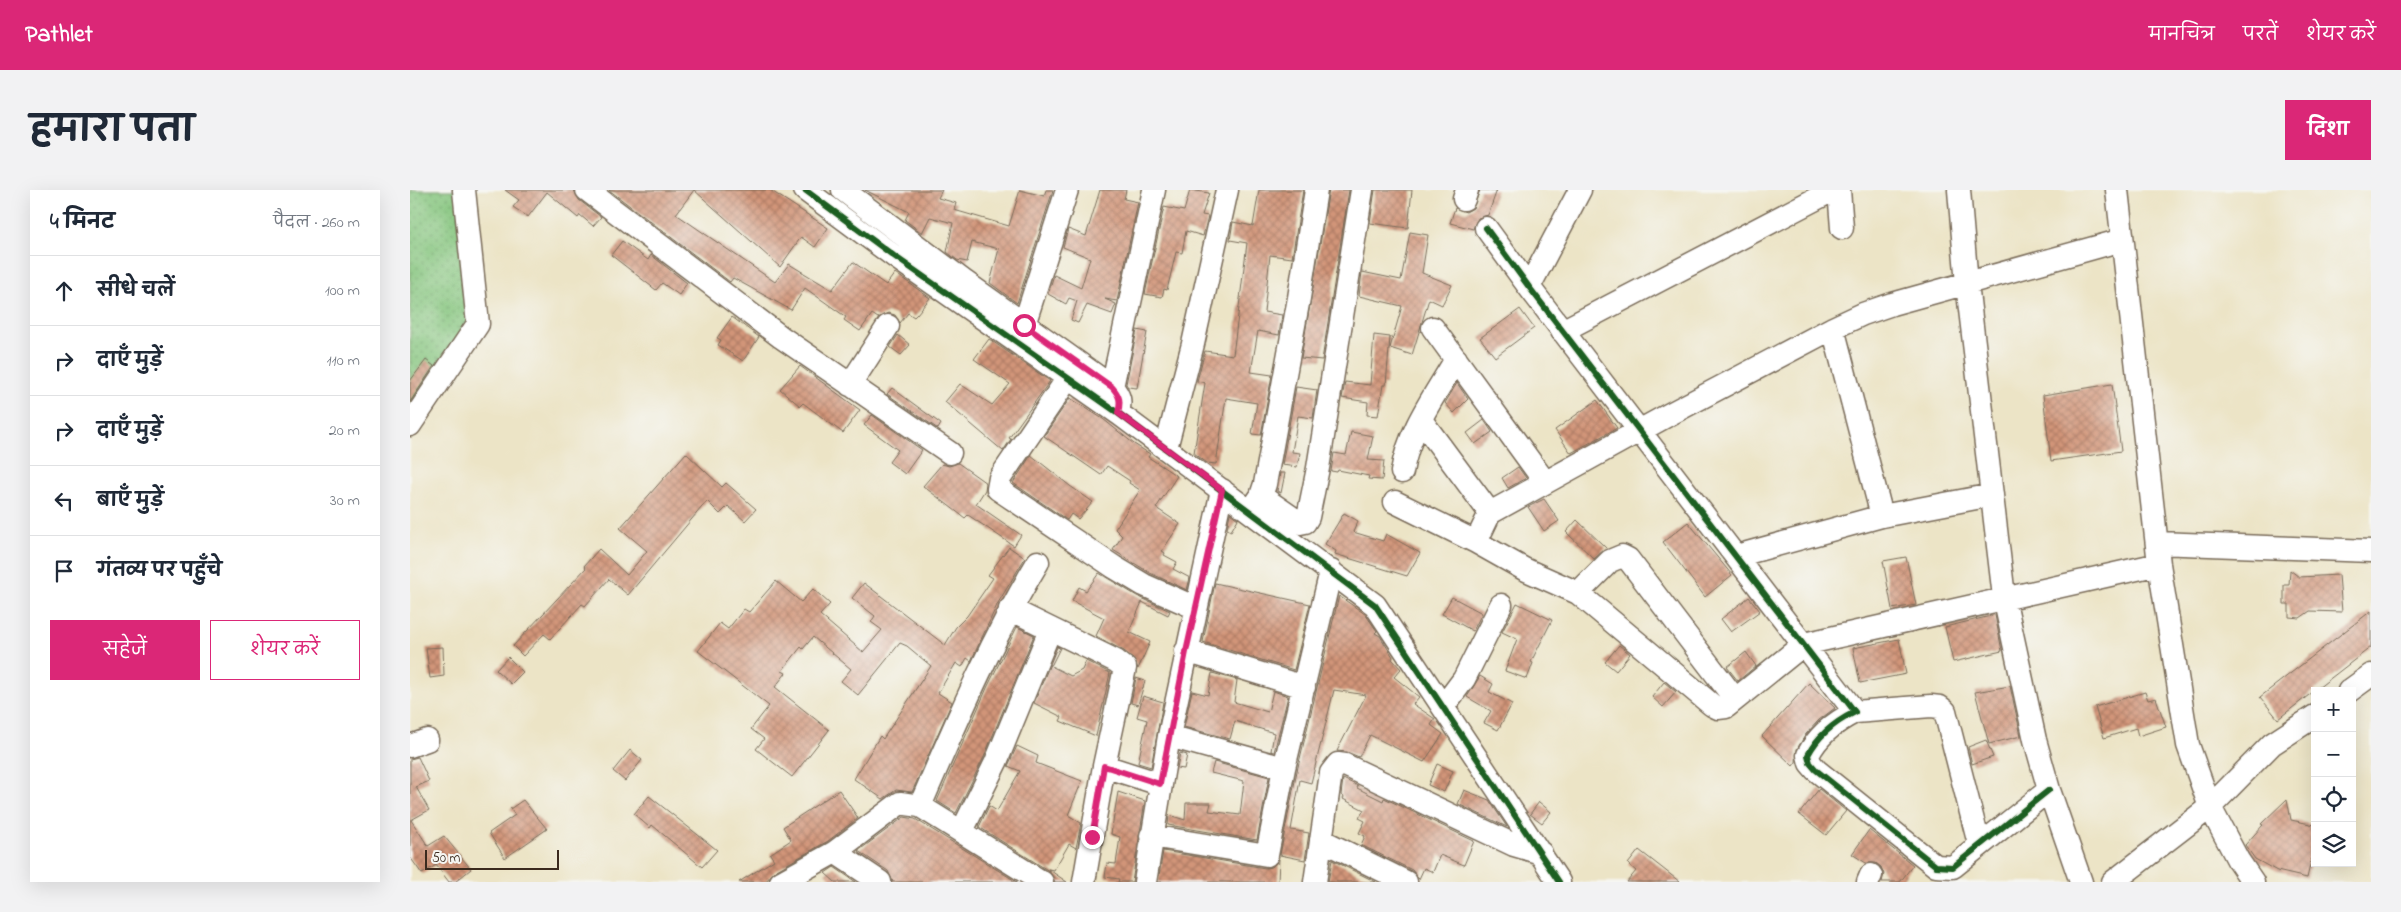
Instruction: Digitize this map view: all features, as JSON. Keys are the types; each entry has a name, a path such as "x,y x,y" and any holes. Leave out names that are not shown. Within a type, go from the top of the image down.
{"street":[{"path":"410,425 478,324 464,190"},
{"path":"587,190 781,337 950,453"},
{"path":"805,190 894,256 1118,413 1222,490 1300,523 1305,522 1308,517 1320,458 1362,190"},
{"path":"843,190 1024,325 1112,387 1118,394 1121,402 1118,413"},
{"path":"1024,325 1067,190"},
{"path":"1112,387 1154,190"},
{"path":"1166,448 1193,344 1227,190"},
{"path":"1256,504 1265,484 1286,375 1316,190"},
{"path":"1529,288 1580,190"},
{"path":"1562,330 1833,190"},
{"path":"1838,190 1842,228"},
{"path":"1959,190 1967,284 2004,598 2035,740 2049,790 2081,882"},
{"path":"2117,190 2158,553 2188,745 2210,807 2238,860 2253,882"},
{"path":"1486,228 1529,288 1855,712"},
{"path":"1476,542 1490,512 1833,328 1892,304 2122,240"},
{"path":"850,385 888,326"},
{"path":"1433,328 1545,482"},
{"path":"1833,328 1882,516"},
{"path":"1402,472 1405,457 1420,420 1456,359"},
{"path":"1068,378 1000,478 998,489 1114,568 1159,593 1196,608"},
{"path":"1420,420 1490,512"},
{"path":"1145,882 1150,836 1169,736 1222,490"},
{"path":"1736,556 1882,516 1992,495"},
{"path":"1395,502 1476,542 1524,569 1578,593 1718,708 1726,707 1804,644 2004,598 2158,553 2371,551"},
{"path":"1256,504 1331,571 1375,605 1559,882"},
{"path":"1578,593 1610,561 1622,556 1628,559 1735,699"},
{"path":"920,806 1010,609 1038,562"},
{"path":"1150,836 1267,855 1284,768 1331,571"},
{"path":"1444,707 1464,679 1501,605"},
{"path":"1010,609 1116,661 1125,668 1104,766 1084,882"},
{"path":"962,831 996,762 1050,630"},
{"path":"1186,652 1304,686"},
{"path":"2354,687 2371,675"},
{"path":"1979,844 1945,711 1940,707 1931,706 1855,712 1838,721 1812,747 1808,754 1810,762 1816,770 1936,866 1952,867 2049,790"},
{"path":"2113,882 2210,807 2272,744 2311,719"},
{"path":"1169,736 1284,768"},
{"path":"1315,882 1331,773 1338,764 1408,794 1514,845 1541,853"},
{"path":"1104,766 1160,784"},
{"path":"781,882 835,852 892,807 900,803 920,806 1042,882"},
{"path":"1321,840 1406,882"},
{"path":"835,852 880,882"}],"green space":[{"path":"410,190 464,190 478,324 410,425"}],"building":[{"path":"505,190 574,190 579,200 601,217 593,226 580,215 578,218 547,192 528,217 513,207 519,200"},
{"path":"609,190 694,190 676,214 775,282 789,264 832,290 853,262 886,285 895,273 930,298 914,317 908,313 900,323 895,315 888,313 878,318 872,314 860,331 844,320 846,317 805,288 791,310 733,278 730,282"},
{"path":"694,190 770,190 828,228 815,247 801,237 780,267"},
{"path":"865,190 942,190 938,198 956,203 954,210 1009,226 1020,190 1044,196 1046,190 1053,190 1017,303 990,283 999,249 972,242 967,262 957,260 947,252 953,223 930,217 922,233 905,220 909,212"},
{"path":"1100,190 1126,190 1124,199 1138,202 1117,301 1105,299 1116,304 1112,314 1087,305 1078,323 1071,320 1077,301 1069,298 1066,304 1048,294 1054,275 1081,288 1090,258 1063,247 1068,229 1086,236"},
{"path":"1190,190 1209,193 1202,215 1208,216 1203,236 1186,231 1182,253 1176,252 1167,290 1164,289 1162,297 1145,294 1164,207 1184,211"},
{"path":"1259,190 1303,190 1292,258 1270,255 1264,312 1282,315 1279,335 1258,331 1251,372 1272,375 1261,435 1252,434 1257,403 1226,398 1216,464 1207,463 1194,453 1205,383 1197,381 1205,351 1233,355 1247,243 1230,240 1233,222 1253,226"},
{"path":"1329,190 1349,190 1322,360 1301,358"},
{"path":"1375,190 1412,190 1408,228 1370,223"},
{"path":"1480,190 1497,190 1488,215 1478,218 1473,229 1450,223 1455,208 1466,212 1473,208"},
{"path":"1410,232 1428,235 1422,273 1452,285 1442,305 1429,299 1412,355 1390,348 1402,306 1359,296 1362,272 1401,280"},
{"path":"622,241 648,260 651,255 687,283 679,295 662,283 656,290 611,255"},
{"path":"1520,309 1534,328 1495,357 1480,338"},
{"path":"732,317 759,337 743,361 718,345 721,340 717,338"},
{"path":"1137,330 1147,332 1137,388 1128,387 1126,384"},
{"path":"898,335 910,345 901,355 890,347"},
{"path":"1374,335 1390,337 1386,385 1383,385 1378,416 1367,415 1368,402 1342,398 1345,382 1370,385"},
{"path":"989,339 1050,381 1009,438 1011,439 1003,451 945,402 960,384 992,405 1010,384 974,359"},
{"path":"426,360 434,366 410,402 410,381"},
{"path":"800,366 860,410 843,433 803,403 800,406 780,389"},
{"path":"1457,383 1468,399 1454,413 1445,403"},
{"path":"2112,384 2121,451 2051,461 2043,395"},
{"path":"1296,387 1317,390 1313,418 1298,416 1292,452 1300,453 1297,467 1282,465"},
{"path":"892,388 941,424 938,429 887,394"},
{"path":"1070,398 1103,419 1134,444 1150,454 1148,457 1177,476 1156,508 1180,524 1162,551 1165,553 1164,555 1177,562 1173,569 1190,578 1187,590 1150,573 1113,550 1122,536 1115,529 1140,490 1107,466 1101,475 1044,436"},
{"path":"1597,400 1617,428 1571,453 1555,430"},
{"path":"872,415 922,450 905,474 889,462 898,450 864,425"},
{"path":"1484,420 1492,432 1475,444 1467,433"},
{"path":"1351,432 1373,436 1368,460 1384,461 1382,480 1368,479 1369,476 1338,470 1337,472 1331,471 1334,453 1346,455"},
{"path":"686,453 722,487 726,483 756,509 745,521 728,506 720,514 707,501 628,595 609,579 585,606 582,604 550,639 544,634 523,656 513,646 586,568 584,566 599,549 627,575 647,551 620,528"},
{"path":"1031,455 1093,502 1078,519 1071,514 1067,520 1013,483"},
{"path":"958,463 986,483 985,490 976,504 1021,535 1014,546 968,515 965,518 923,486 942,464 949,466"},
{"path":"1518,467 1526,478 1508,488 1502,478"},
{"path":"1280,473 1285,473 1281,493 1277,491"},
{"path":"1544,499 1559,521 1544,531 1528,507"},
{"path":"1230,513 1238,519 1231,531 1227,529"},
{"path":"1344,513 1358,521 1353,532 1383,541 1386,534 1420,553 1407,576 1335,554 1336,551 1325,544"},
{"path":"1577,520 1606,548 1594,559 1566,532"},
{"path":"1688,522 1732,575 1705,597 1663,542"},
{"path":"1009,547 1025,558 998,603 971,661 967,658 962,667 956,663 938,693 952,702 912,792 896,790 883,799 854,779 880,736 883,739 931,666 907,646 900,643 858,695 841,681 851,669 813,637 803,649 801,647 782,671 786,673 775,687 829,730 792,777 756,749 764,739 751,729 769,706 698,651 720,623 728,629 744,609 749,612 776,581 801,602 813,589 830,604 820,615 863,652 882,630 871,622 875,616 852,598 864,583 945,645 956,627 967,616 993,578 988,575"},
{"path":"1906,557 1916,605 1892,609 1883,561"},
{"path":"2290,570 2299,577 2339,575 2342,612 2310,611 2300,618 2289,617 2289,604 2284,604 2284,585 2289,585"},
{"path":"1099,573 1137,596 1170,611 1168,615 1142,602 1129,632 1150,642 1138,669 1133,658 1096,636 1104,618 1072,601 1079,587 1086,591"},
{"path":"1215,583 1310,604 1294,670 1203,642"},
{"path":"1339,596 1365,614 1377,631 1375,633 1380,636 1393,657 1392,659 1401,669 1394,677 1419,697 1413,704 1435,719 1431,725 1443,734 1424,762 1370,735 1359,757 1347,752 1337,751 1366,695 1334,690 1311,783 1300,780 1291,830 1309,833 1305,860 1280,855 1297,771"},
{"path":"1452,597 1482,613 1473,631 1442,614"},
{"path":"1749,597 1760,611 1731,632 1721,619"},
{"path":"1517,603 1552,620 1531,662 1533,663 1527,679 1505,671 1517,639 1502,632"},
{"path":"2371,611 2371,647 2319,687 2311,687 2311,693 2278,719 2260,697"},
{"path":"1995,615 2002,651 1953,662 1945,627"},
{"path":"1017,627 1034,635 984,757 956,813 937,801 987,688"},
{"path":"1899,639 1906,674 1860,683 1853,648"},
{"path":"1619,645 1630,654 1616,671 1605,662"},
{"path":"443,647 444,676 430,678 426,648"},
{"path":"1057,647 1060,648 1051,666 1071,676 1082,670 1086,661 1110,673 1096,736 1060,721 1062,717 1034,703"},
{"path":"1746,652 1756,666 1738,681 1727,667"},
{"path":"508,657 523,672 511,684 496,670"},
{"path":"1212,673 1237,680 1234,702 1268,712 1273,691 1288,696 1274,752 1271,751 1274,733 1235,721 1230,739 1184,727 1192,691 1208,695"},
{"path":"1480,676 1493,684 1489,692 1512,704 1498,730 1484,723 1491,711 1467,697"},
{"path":"1136,678 1145,681 1138,705 1131,703"},
{"path":"1664,682 1676,692 1663,707 1652,697"},
{"path":"1809,683 1835,708 1819,720 1806,734 1797,749 1796,762 1793,766 1762,736"},
{"path":"2010,686 2021,736 1989,744 1975,692"},
{"path":"2145,692 2148,700 2156,698 2166,727 2138,736 2136,728 2104,738 2095,707"},
{"path":"1143,696 1163,702 1151,767 1138,763 1147,720 1137,717"},
{"path":"1986,740 1993,757 1972,764 1968,747"},
{"path":"1017,746 1038,756 1036,763 1082,781 1068,815 1081,823 1076,848 1069,844 1054,870 1048,869 1067,882 1055,882 1049,871 979,827 989,806 997,811 1020,771 1008,766"},
{"path":"630,750 642,760 625,781 613,771"},
{"path":"1180,753 1187,755 1184,769 1177,768"},
{"path":"418,757 429,781 416,787 429,810 411,820 428,846 444,836 471,869 455,882 449,882 436,865 422,874 410,857 410,759"},
{"path":"1214,762 1269,777 1257,840 1168,825 1169,815 1185,820 1186,803 1211,803 1209,811 1240,815 1244,781 1211,773"},
{"path":"1437,764 1453,771 1444,792 1428,785"},
{"path":"1343,779 1383,801 1384,798 1474,841 1464,865 1440,855 1433,872 1424,868 1419,879 1412,870 1361,845 1365,836 1359,833 1365,821 1359,818 1364,810 1343,799 1344,797 1341,795"},
{"path":"1819,789 1846,811 1826,835 1799,814"},
{"path":"839,790 858,818 828,841 775,871 765,882 739,882 774,860 770,854 791,840 783,827"},
{"path":"1464,790 1489,800 1507,827 1458,804"},
{"path":"1118,792 1145,801 1132,882 1118,882 1119,879 1105,877 1107,863 1116,864 1120,837 1111,834"},
{"path":"649,796 717,850 702,867 652,825 650,828 634,814"},
{"path":"2287,799 2291,820 2311,824 2311,861 2307,878 2277,871 2255,859 2245,845 2263,825 2261,824"},
{"path":"523,800 547,829 505,858 489,833 515,815 510,809"},
{"path":"1539,802 1551,812 1542,823 1530,814"},
{"path":"904,817 915,819 1017,882 893,882 888,871 858,851"},
{"path":"1869,830 1913,865 1900,882 1882,882 1884,874 1881,867 1876,863 1866,863 1852,854"},
{"path":"1639,850 1680,882 1627,882 1636,871 1628,864"},
{"path":"1163,851 1265,868 1272,867 1279,859 1278,882 1158,882"},
{"path":"1332,860 1376,882 1328,882"},
{"path":"834,867 856,882 835,882 825,873"}],"cycle path":[{"path":"805,190 894,256 1118,413 1375,605 1559,882"},
{"path":"1486,228 1529,287 1855,712 1828,730 1812,748 1808,755 1810,763 1816,770 1936,866 1953,867 2049,790"}],"route":[{"path":"1024,325 1112,387 1118,394 1121,402 1118,413 1222,490 1186,652 1160,784 1104,766 1092,837"}]}
